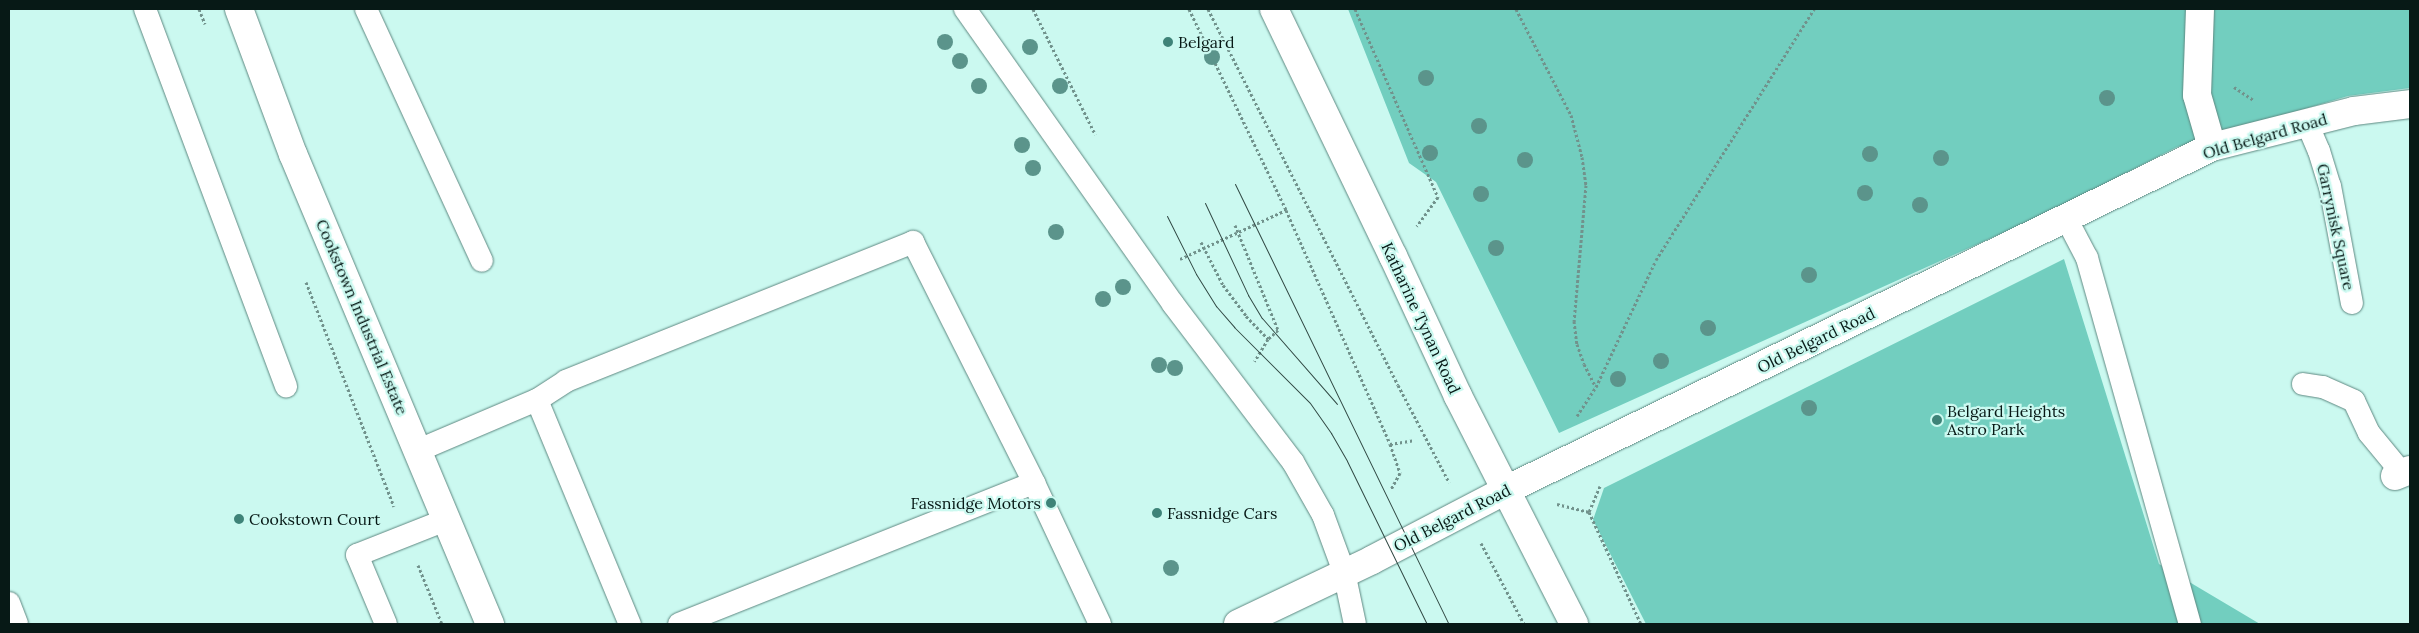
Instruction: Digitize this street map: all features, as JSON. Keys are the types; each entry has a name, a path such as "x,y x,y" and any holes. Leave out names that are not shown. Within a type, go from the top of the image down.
{"street":[{"name":"Cookstown Industrial Estate","path":"239,9 293,154 448,519 490,624"},
{"name":"Katharine Tynan Road","path":"1274,9 1458,396 1574,624"},
{"path":"2200,9 2197,95 2212,147"},
{"name":"Old Belgard Road","path":"1238,624 1506,490 2212,147 2354,111 2410,104"}],"lane":[{"path":"145,9 286,386"},
{"path":"366,9 482,261"},
{"path":"965,9 1173,304 1293,462 1323,516 1344,572 1355,624"},
{"name":"Garrynisk Square","path":"2307,123 2320,151 2330,186 2352,303"},
{"path":"2066,218 2086,258 2190,624"},
{"path":"419,450 537,400 566,381 914,242 1034,483 1100,624"},
{"path":"2303,384 2323,386 2354,401 2369,433 2402,473"},
{"path":"537,400 630,624"},
{"path":"679,624 1034,483"},
{"path":"386,624 357,555 448,519"},
{"path":"9,603 17,624"}],"path":[{"path":"199,9 206,27"},
{"path":"1033,9 1097,138"},
{"path":"1189,9 1286,210 1390,444 1400,473 1391,489"},
{"path":"1208,9 1393,377 1524,624"},
{"path":"1355,9 1438,197"},
{"path":"1516,9 1571,116 1582,157 1586,185 1574,320 1577,344 1584,364 1596,387"},
{"path":"1575,420 1596,387 1656,260 1814,9"},
{"path":"2231,81 2235,90 2259,104"},
{"path":"1174,262 1286,210"},
{"path":"1235,226 1278,330 1268,339 1261,354 1251,366"},
{"path":"1202,242 1223,285 1246,316 1268,339"},
{"path":"304,277 442,624"},
{"path":"1390,444 1414,440"},
{"path":"1600,486 1589,512 1641,624"}],"green space":[{"path":"1348,9 2410,9 2410,88 2348,96 2177,147 2051,211 1559,433 1436,182 1409,163"},
{"name":"Belgard Heights Astro Park","path":"2064,259 2159,564 2260,624 1646,624 1593,520 1604,488"}],"tram line":[{"path":"1235,184 1449,624"},
{"path":"1205,203 1248,295 1262,318 1337,404"},
{"path":"1167,216 1196,274 1216,306 1234,327 1310,403 1331,433 1347,461 1427,624"}],"place":[{"name":"Belgard","path":"1168,42"},
{"name":"Belgard Heights Astro Park","path":"1937,420"},
{"name":"Fassnidge Motors","path":"1051,503"},
{"name":"Fassnidge Cars","path":"1157,513"},
{"name":"Cookstown Court","path":"239,519"}]}
